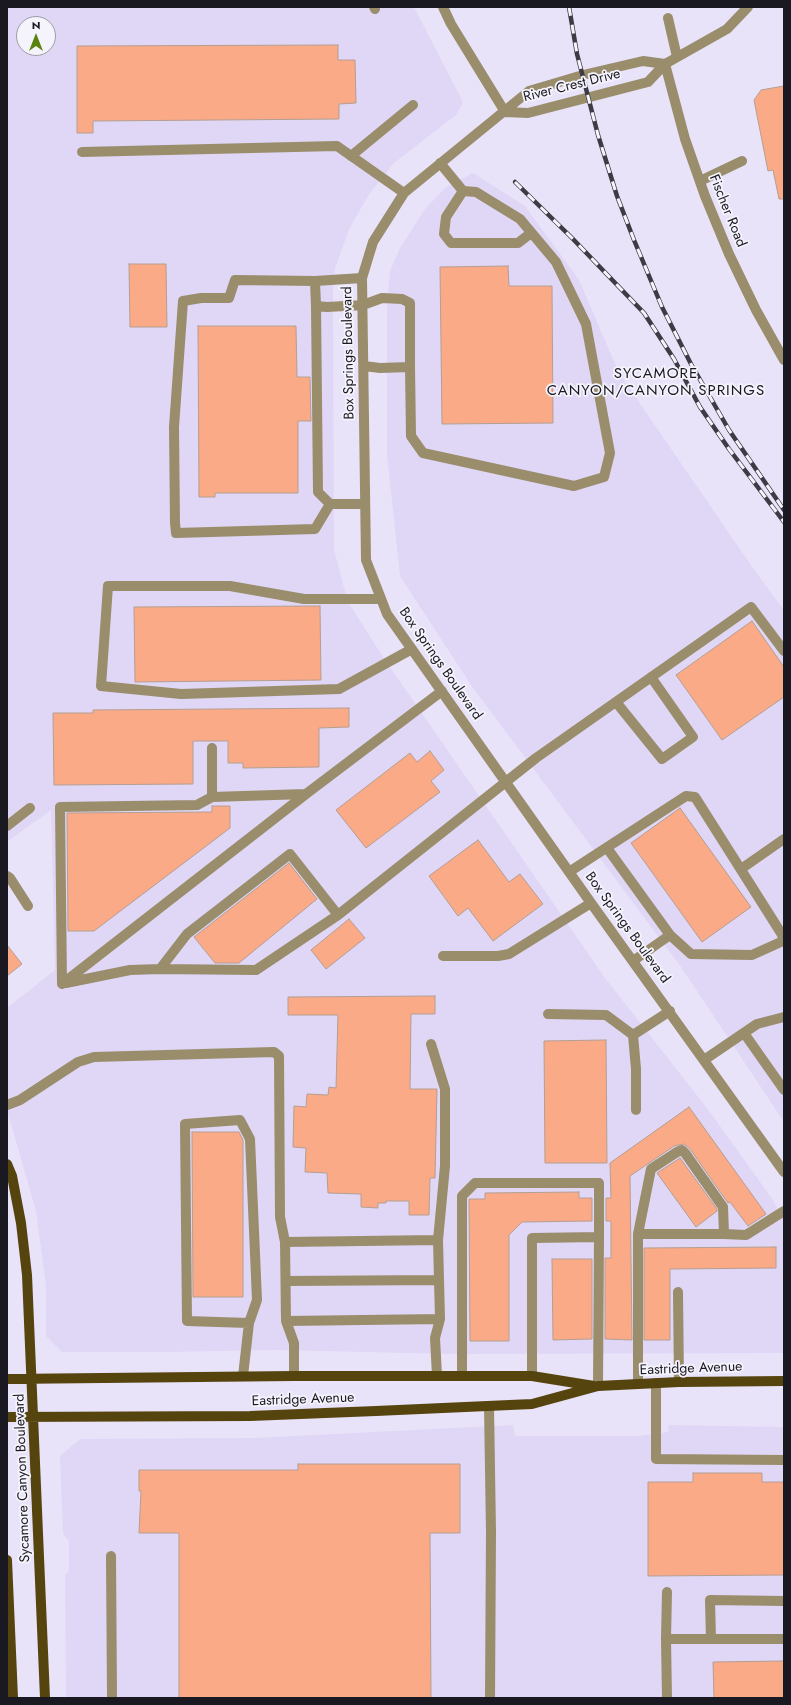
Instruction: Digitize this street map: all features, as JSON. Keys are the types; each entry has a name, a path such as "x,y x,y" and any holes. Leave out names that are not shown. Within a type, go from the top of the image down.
{"main road":[{"name":"Sycamore Canyon Boulevard","path":"7,1164 12,1176 21,1222 27,1276 33,1379 45,1698"},
{"name":"Eastridge Avenue","path":"7,1379 243,1376 532,1376 598,1386 680,1382 784,1381"},
{"name":"Eastridge Avenue","path":"7,1417 250,1416 532,1404 598,1386"},
{"name":"Sycamore Canyon Boulevard","path":"7,1560 12,1698"}],"street":[{"path":"443,7 451,24 505,112"},
{"name":"River Crest Drive","path":"505,112 528,113 648,82 665,64 728,29 748,7"},
{"path":"668,18 677,57"},
{"name":"River Crest Drive","path":"505,112 529,91 582,75 643,61 665,64"},
{"name":"Fischer Road","path":"665,64 685,139 729,254 756,310 783,355"},
{"path":"351,156 412,105"},
{"name":"Box Springs Boulevard","path":"505,112 404,193 373,242 362,278 366,560 388,614 412,649 591,903 634,960 704,1060 783,1168"},
{"path":"82,152 337,146 404,193"},
{"path":"700,181 742,161"},
{"path":"316,306 327,307 363,305 382,298 402,299 410,303 411,436 423,454 574,486 604,478 610,453 586,324 556,262 520,219 476,192 463,191 440,163"},
{"path":"463,191 446,217 444,234 450,243 518,243 531,233"},
{"path":"330,504 315,529 176,533 174,427 183,301 201,298 229,298 235,280 315,281 362,278"},
{"path":"315,281 318,492 330,504 365,504"},
{"path":"364,366 380,368 410,367"},
{"path":"381,599 304,599 230,586 108,586 101,686 181,694 340,688 412,649"},
{"path":"62,984 130,970 256,970 338,914 536,758 751,607 784,651"},
{"path":"616,702 662,760 693,737 651,677"},
{"path":"62,984 306,794 442,691"},
{"path":"212,748 212,797"},
{"path":"62,984 60,807 197,805 212,797 306,794"},
{"path":"569,872 686,796 695,797 781,932 784,937 784,941 752,955 710,953 694,954 670,935 607,848"},
{"path":"7,826 30,808"},
{"path":"741,869 784,838"},
{"path":"160,969 186,934 290,854 338,914"},
{"path":"7,876 10,878 28,906"},
{"path":"443,956 498,956 509,954 591,903"},
{"path":"634,960 670,935"},
{"path":"633,1035 670,1011"},
{"path":"548,1014 606,1015 633,1035 636,1069 636,1110"},
{"path":"704,1060 757,1024 784,1017"},
{"path":"744,1033 784,1090"},
{"path":"431,1044 445,1089 445,1166 438,1240 440,1319 435,1338 437,1376"},
{"path":"7,1105 20,1100 78,1062 94,1057 274,1052 279,1056 280,1217 285,1242 286,1321 294,1343 294,1376"},
{"path":"243,1376 249,1323 257,1300 250,1139 240,1120 185,1124 187,1321 249,1323"},
{"path":"638,1384 638,1234 652,1169 682,1150 723,1206 724,1234"},
{"path":"462,1376 462,1196 475,1183 599,1183 598,1386"},
{"path":"638,1234 746,1234 784,1212"},
{"path":"532,1376 532,1238 599,1236"},
{"path":"285,1242 438,1240"},
{"path":"286,1281 439,1280"},
{"path":"678,1292 680,1382"},
{"path":"286,1321 440,1319"},
{"path":"656,1383 656,1459 784,1460"},
{"path":"489,1406 491,1532 490,1698"},
{"path":"111,1556 112,1698"},
{"path":"667,1592 667,1698"},
{"path":"711,1639 710,1600 784,1601"},
{"path":"666,1639 784,1639"}],"shaded area":[{"path":"7,7 414,7 463,102 456,115 394,163 370,193 350,227 335,268 333,289 334,549 344,588 350,605 383,657 605,978 710,1112 773,1200 784,1220 784,1353 455,1354 274,1350 62,1352 46,1336 46,1286 36,1211 7,1110 7,1008 55,970 51,810 7,842"},
{"path":"473,173 525,206 579,280 619,373 755,571 784,610 784,1122 681,967 471,685 400,576 387,454 387,310 390,271 400,248 425,209 446,187"},
{"path":"513,1425 515,1436 639,1436 668,1432 669,1425 784,1427 784,1698 66,1698 65,1575 69,1571 69,1541 63,1534 60,1456 80,1439 254,1438"}],"building":[{"path":"338,45 338,60 355,60 356,103 339,104 339,119 93,121 93,133 77,133 77,46"},
{"path":"784,86 784,199 779,199 773,170 768,171 754,100 761,90"},
{"path":"129,264 166,264 167,327 130,327"},
{"path":"508,266 509,286 552,286 553,423 442,424 440,267"},
{"path":"198,326 296,326 297,377 310,377 311,421 298,421 298,493 215,493 215,497 199,497"},
{"path":"320,606 321,680 135,682 134,607"},
{"path":"752,621 784,667 784,697 722,740 676,675"},
{"path":"349,708 349,727 319,728 319,767 243,768 243,763 228,763 228,741 193,741 193,784 54,785 53,713 93,713 93,710"},
{"path":"430,751 444,770 431,781 440,792 366,848 336,810 410,753 417,762"},
{"path":"212,806 230,806 230,828 94,931 68,931 67,813 212,812"},
{"path":"680,808 751,907 702,942 631,843"},
{"path":"478,840 509,882 520,874 543,904 493,941 468,908 458,916 429,876"},
{"path":"289,863 317,899 239,963 215,963 194,937"},
{"path":"349,919 365,938 326,969 311,950"},
{"path":"7,945 22,964 7,976"},
{"path":"435,996 435,1014 411,1014 410,1089 437,1089 435,1178 430,1178 429,1215 409,1215 409,1201 386,1201 386,1203 378,1203 378,1208 361,1207 361,1194 328,1193 327,1173 305,1172 306,1148 293,1147 294,1106 306,1107 307,1094 328,1095 329,1087 336,1088 338,1015 288,1015 288,997"},
{"path":"606,1040 607,1163 545,1163 544,1041"},
{"path":"689,1107 766,1214 748,1226 730,1202 728,1203 690,1149 684,1144 674,1146 630,1176 632,1340 605,1339 605,1258 611,1258 611,1221 606,1221 606,1198 611,1198 610,1163"},
{"path":"192,1132 239,1132 243,1140 243,1297 193,1297"},
{"path":"680,1158 717,1209 717,1211 696,1227 657,1173"},
{"path":"579,1192 579,1198 592,1198 592,1221 522,1222 509,1235 509,1341 470,1341 469,1199 485,1199 485,1193"},
{"path":"776,1247 776,1268 670,1269 670,1340 644,1340 644,1248"},
{"path":"552,1259 592,1259 592,1339 553,1340"},
{"path":"298,1464 460,1464 460,1533 430,1533 431,1698 179,1698 179,1533 139,1533 141,1491 139,1491 139,1470 298,1470"},
{"path":"693,1473 762,1473 762,1482 784,1482 784,1575 648,1576 648,1482 693,1482"},
{"path":"784,1661 784,1698 714,1698 713,1662"}],"railway":[{"path":"569,7 577,54 598,135 617,196 662,307 691,364 729,430 784,510"},
{"path":"515,182 572,238 644,313 674,359 700,407 729,449 784,522"}],"district":[{"name":"SYCAMORE CANYON/CANYON SPRINGS","path":"656,382"}]}
